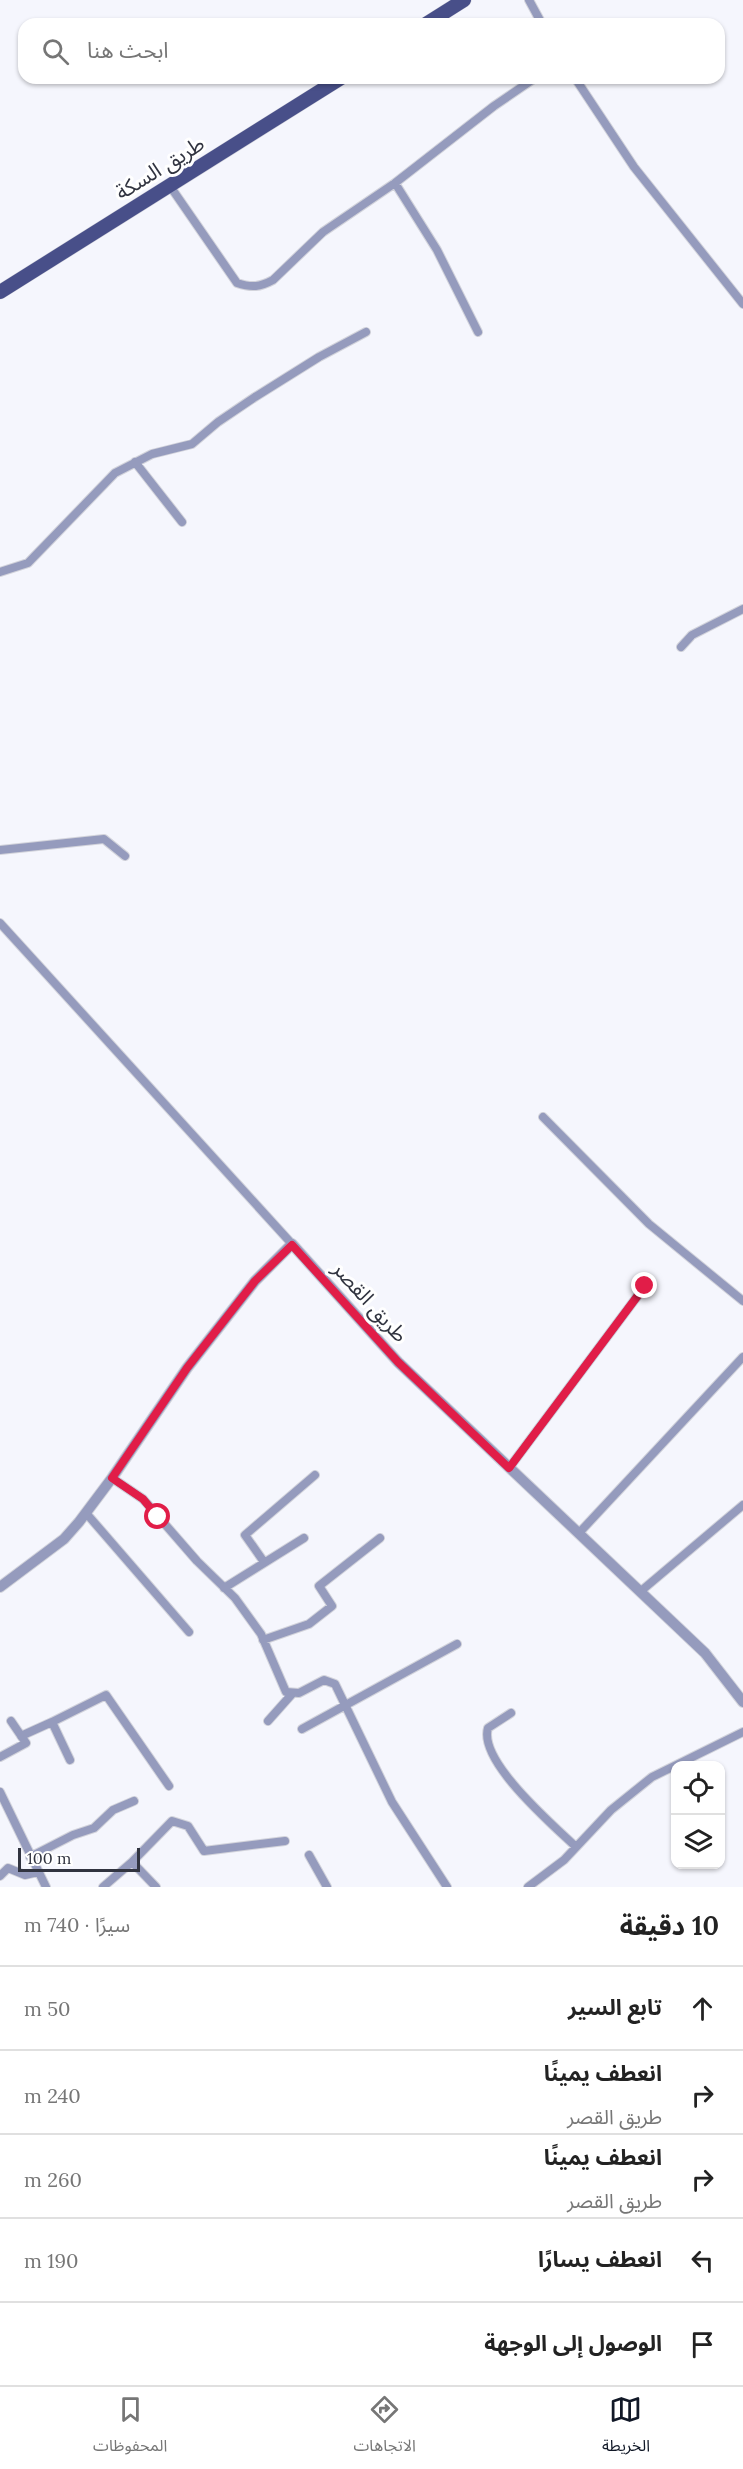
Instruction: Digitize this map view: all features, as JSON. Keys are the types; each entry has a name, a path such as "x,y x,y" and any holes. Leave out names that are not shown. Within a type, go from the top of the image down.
{"main road":[{"path":"436,18 464,0"},
{"name":"طريق السكة","path":"0,292 332,84"}],"street":[{"path":"529,0 539,18"},
{"path":"170,186 237,284 250,287 263,285 273,280 323,232 395,183 494,106 526,84"},
{"path":"579,84 634,167 743,304"},
{"path":"395,183 437,250 478,332"},
{"path":"0,572 28,563 106,481 152,454 192,444 218,422 255,397 319,357 366,332"},
{"path":"135,462 182,522"},
{"path":"681,647 692,634 743,609"},
{"path":"0,850 104,839 125,856"},
{"path":"0,923 292,1245 255,1281 187,1368 112,1478 64,1539 0,1587"},
{"path":"543,1117 649,1224 743,1301"},
{"name":"طريق القصر","path":"292,1245 398,1362 705,1653 727,1678 743,1702"},
{"path":"509,1468 645,1286"},
{"path":"579,1533 743,1357"},
{"path":"264,1562 245,1535 315,1475"},
{"path":"112,1478 143,1499 175,1538 246,1613 263,1640 286,1692 300,1693 330,1680 335,1684 392,1802 447,1887"},
{"path":"641,1592 743,1505"},
{"path":"86,1513 189,1632"},
{"path":"224,1588 304,1538"},
{"path":"263,1640 309,1624 332,1606 319,1586 380,1538"},
{"path":"302,1729 458,1644"},
{"path":"268,1721 292,1694"},
{"path":"21,1736 106,1695 169,1786"},
{"path":"511,1713 488,1728 485,1737 492,1753 523,1798 576,1847"},
{"path":"0,1757 26,1743 11,1721"},
{"path":"52,1722 70,1760"},
{"path":"528,1887 558,1865 611,1810 652,1777 743,1732"},
{"path":"0,1792 45,1887"},
{"path":"30,1857 73,1835 94,1828 113,1810 134,1801"},
{"path":"103,1887 132,1862 172,1821 188,1826 204,1851 285,1841"},
{"path":"309,1855 327,1887"},
{"path":"132,1862 156,1887"},
{"path":"0,1876 8,1868 26,1875 38,1872"}],"route":[{"path":"158,1517 143,1499 112,1478 187,1368 255,1281 292,1245 398,1362 509,1468 645,1286"}]}
